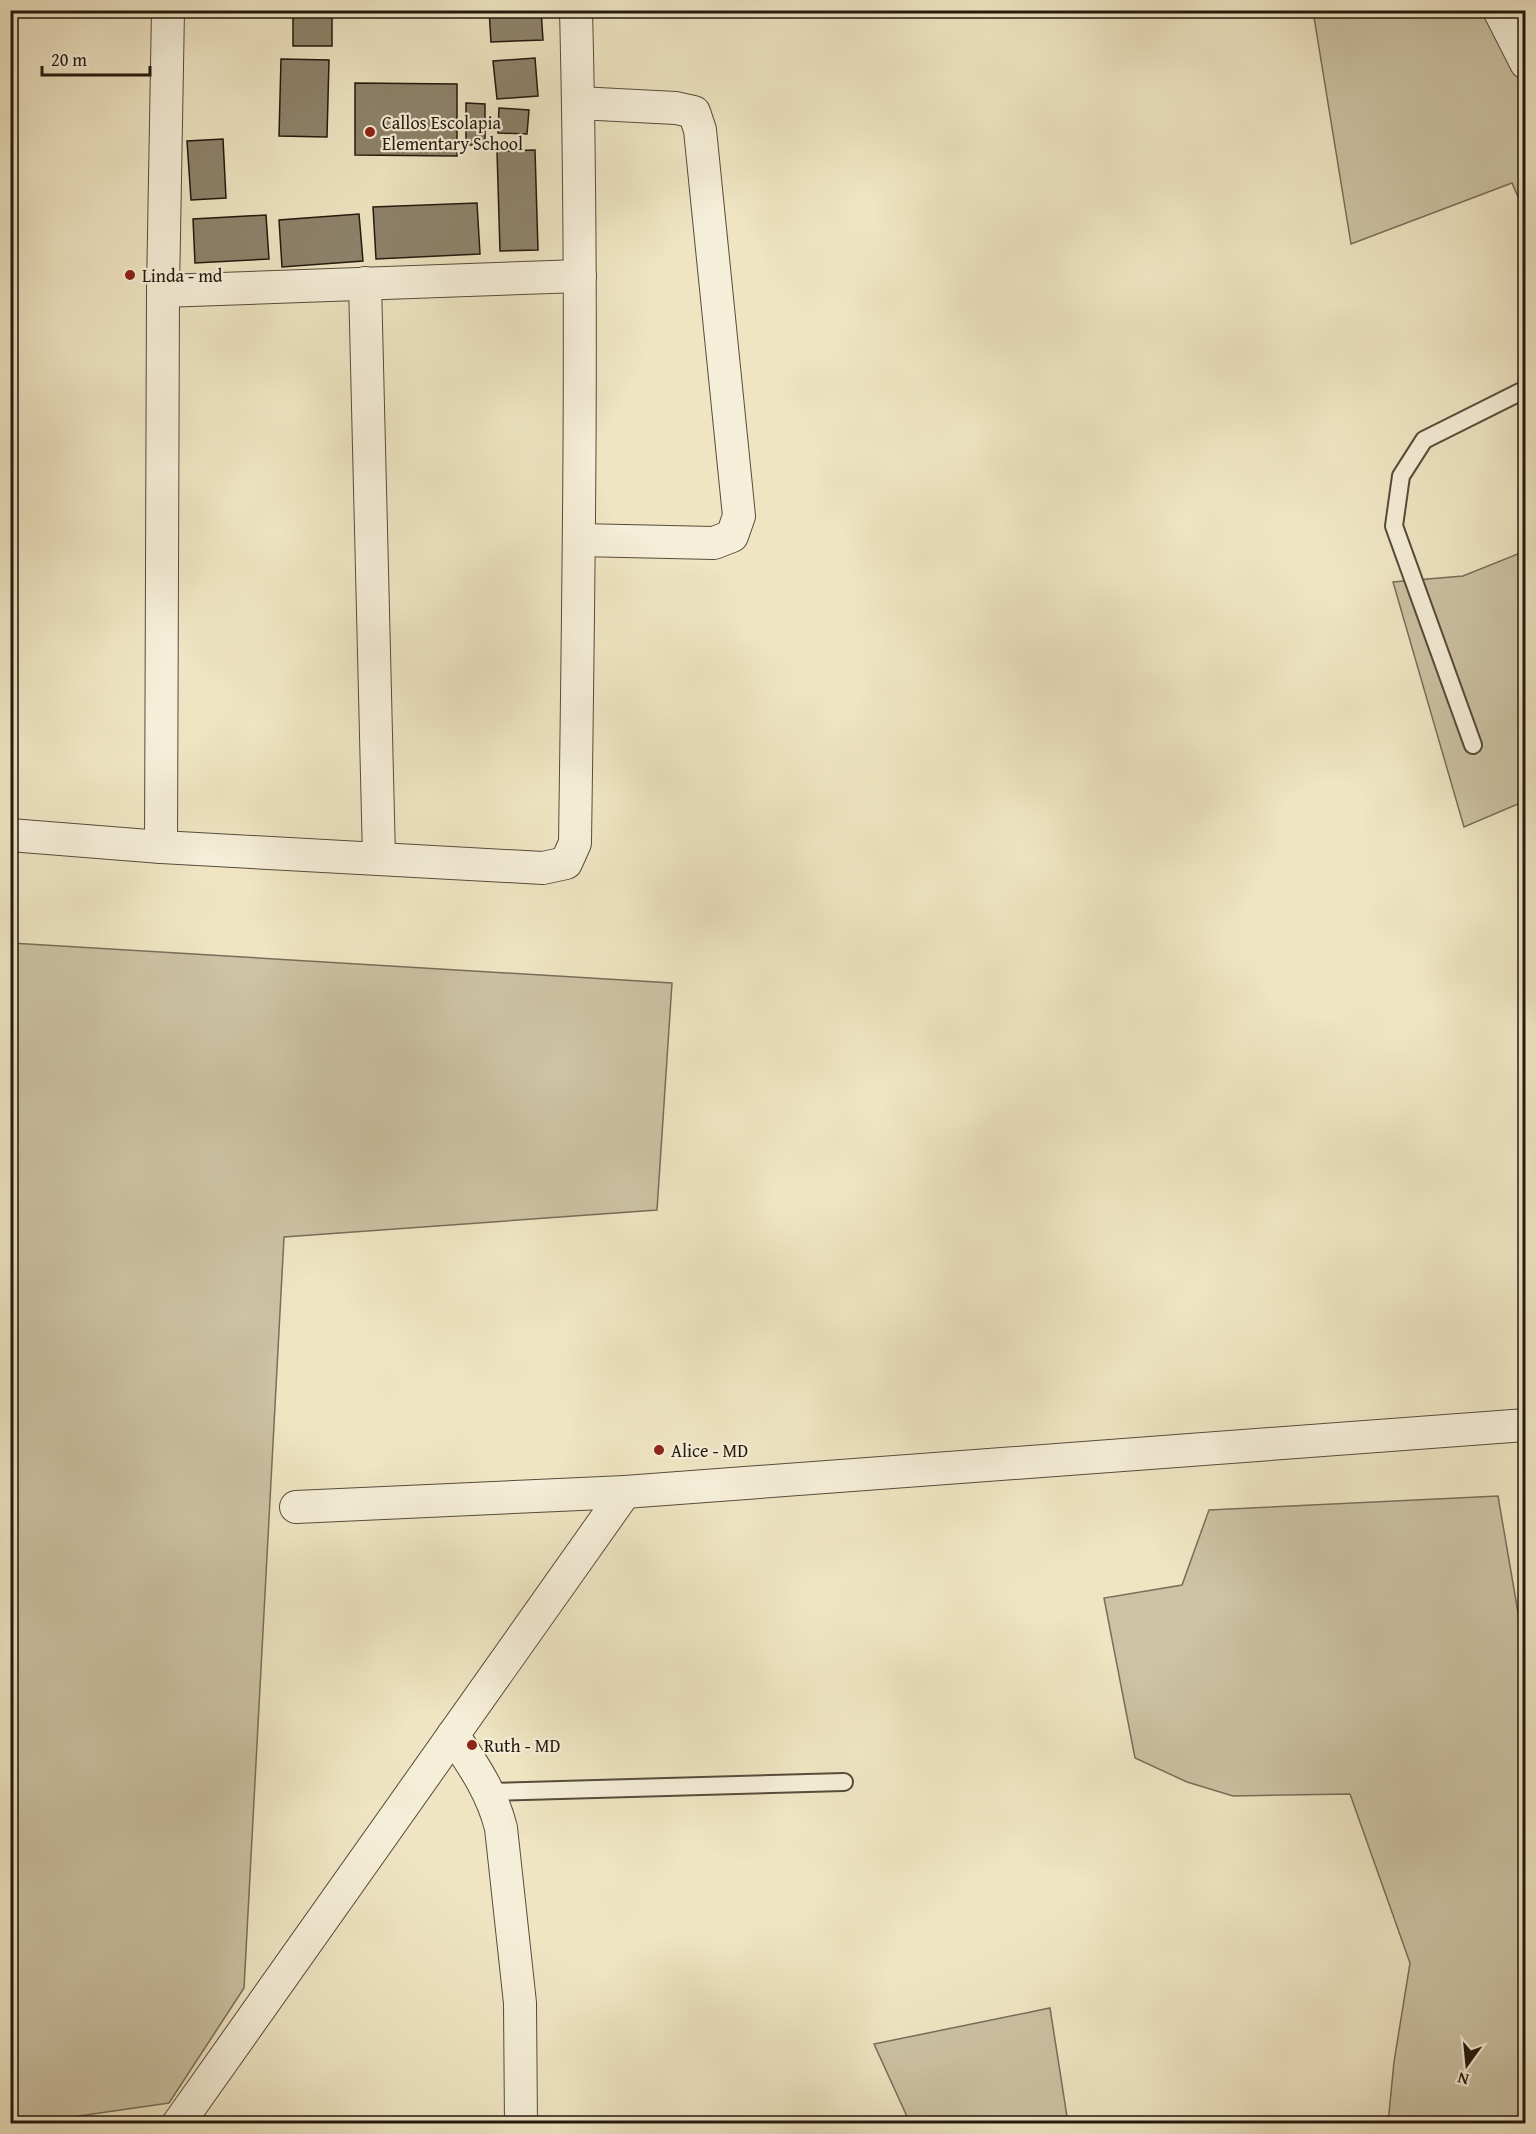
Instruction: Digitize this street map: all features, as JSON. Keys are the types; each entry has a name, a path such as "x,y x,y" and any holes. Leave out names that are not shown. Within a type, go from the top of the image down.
{"street":[{"path":"160,847 163,291 168,10"},
{"path":"10,835 160,847 543,868 566,863 575,843 579,540 580,276 576,10"},
{"path":"1499,10 1526,63"},
{"path":"578,103 676,108 694,112 700,130 739,516 732,536 714,543 579,540"},
{"path":"163,291 580,276"},
{"path":"365,283 379,858"},
{"path":"296,1507 625,1492 1526,1425"},
{"path":"178,2124 625,1492"},
{"path":"453,1735 489,1792 496,1806 501,1828 520,2003 521,2124"}],"lane":[{"path":"1473,745 1394,526 1401,476 1424,440 1526,388"},
{"path":"489,1792 844,1782"}],"shaded area":[{"path":"1313,11 1525,11 1525,213 1512,183 1351,244"},
{"path":"1525,551 1525,801 1464,827 1393,582 1463,576"},
{"path":"11,943 672,983 657,1210 284,1237 244,1988 169,2103 23,2124 10,2123"},
{"path":"1498,1496 1526,1659 1525,2123 1388,2123 1394,2062 1410,1963 1350,1794 1233,1796 1187,1782 1135,1758 1104,1598 1182,1585 1209,1510"},
{"path":"1050,2008 1068,2123 910,2123 874,2044"}],"building":[{"path":"293,10 332,10 332,46 293,46"},
{"path":"489,10 541,10 543,40 491,42"},
{"path":"535,58 538,96 497,99 493,61"},
{"path":"281,59 329,60 327,137 279,136"},
{"path":"355,83 457,84 457,156 355,155"},
{"path":"466,103 485,104 485,145 466,145"},
{"path":"499,108 529,110 527,134 498,133"},
{"path":"223,139 226,198 191,200 187,141"},
{"path":"535,150 538,250 500,251 497,151"},
{"path":"477,203 480,254 376,259 373,207"},
{"path":"359,214 363,261 282,267 279,220"},
{"path":"266,215 269,259 195,263 193,219"}],"place":[{"name":"Callos Escolapia Elementary School","path":"370,132"},
{"name":"Linda - md","path":"130,275"},
{"name":"Alice - MD","path":"659,1450"},
{"name":"Ruth - MD","path":"472,1745"}]}
